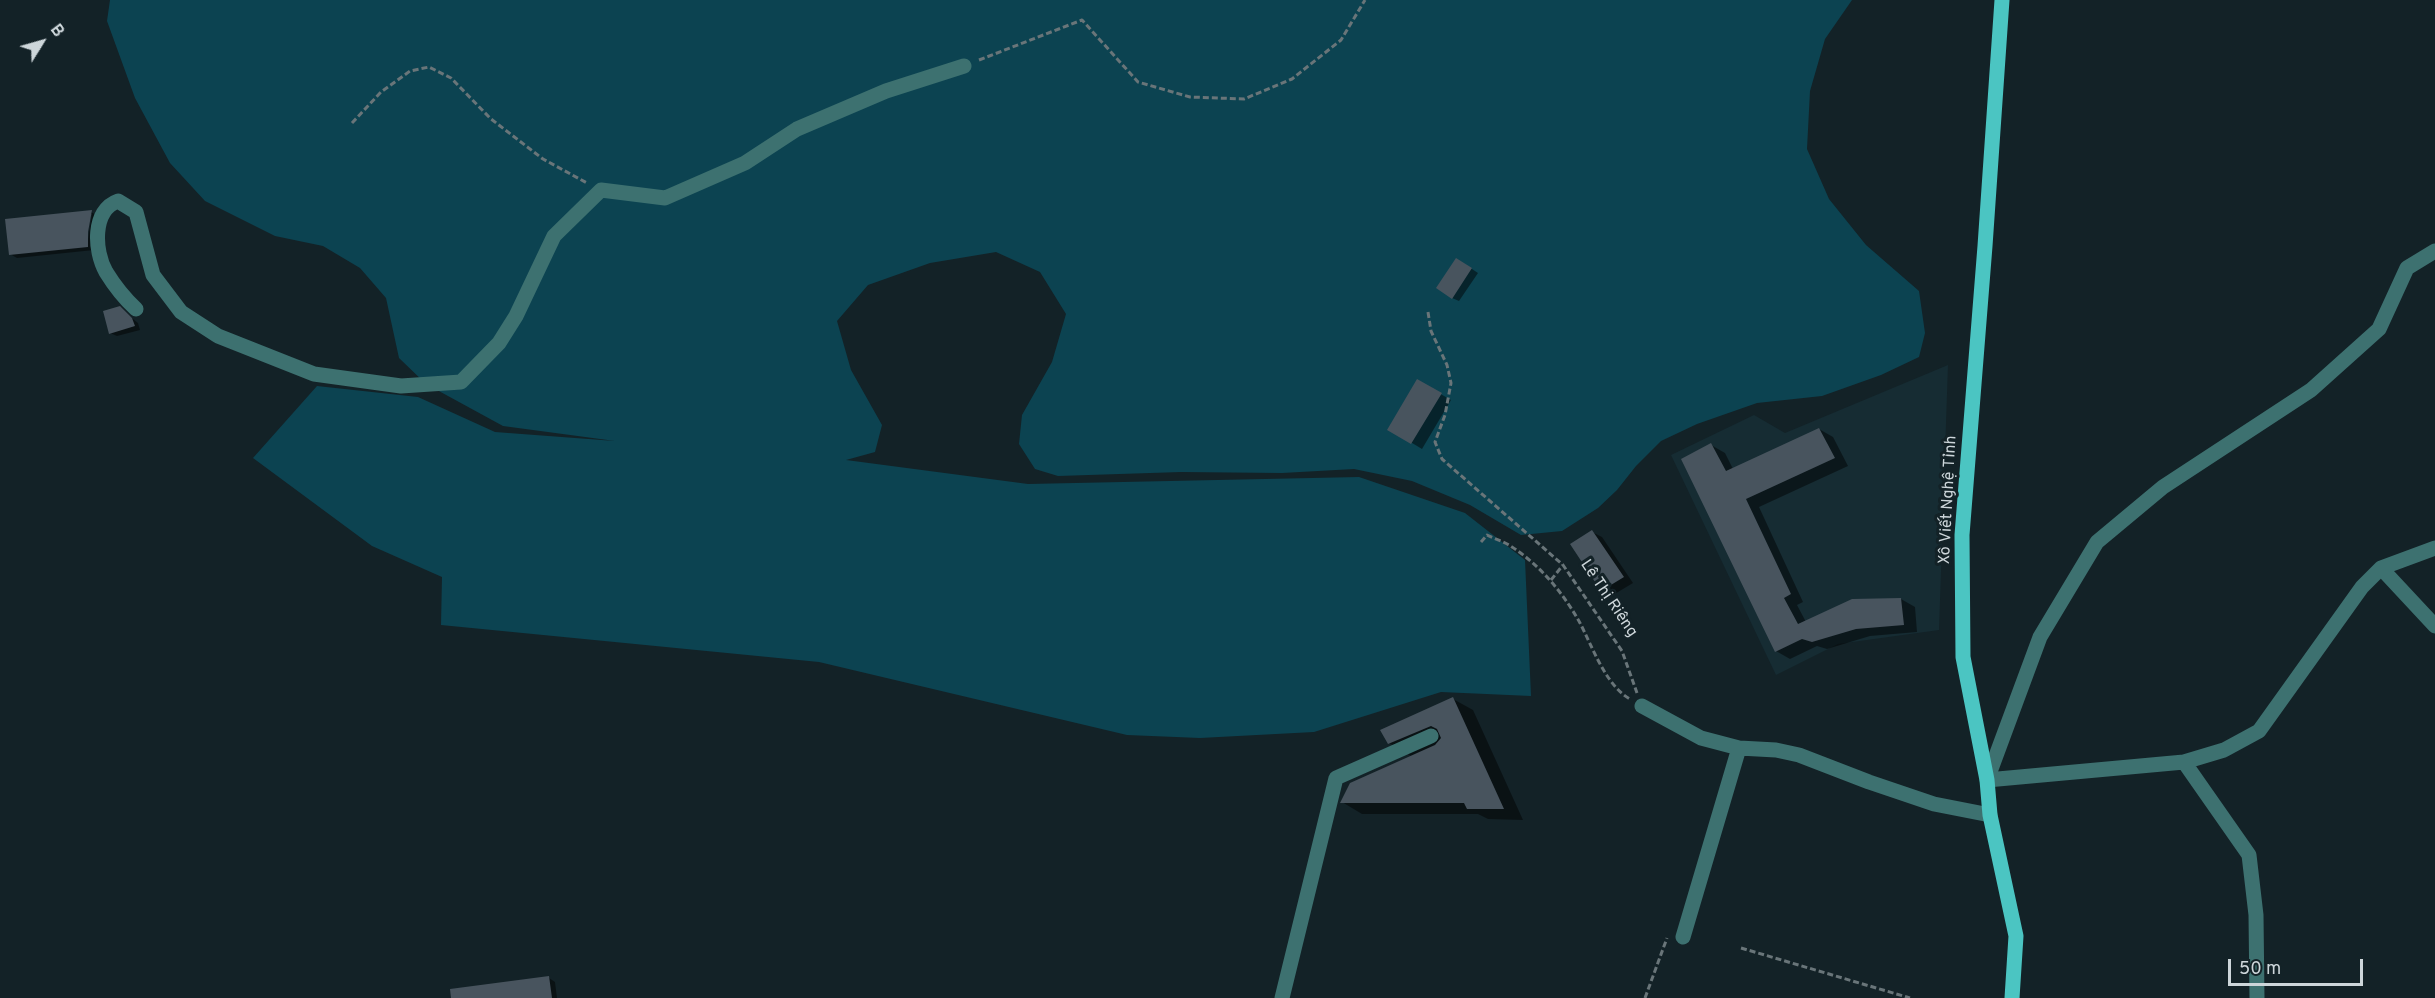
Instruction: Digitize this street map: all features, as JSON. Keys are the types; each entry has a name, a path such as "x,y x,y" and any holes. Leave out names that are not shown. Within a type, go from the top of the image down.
{"main road":[{"name":"Xô Viết Nghệ Tỉnh","path":"2002,0 1962,535 1963,657 1987,780 1990,815 2016,936 2013,998"}],"street":[{"path":"136,309 124,298 105,270 98,241 99,221 109,204 118,201 136,212 153,275 181,312 218,336 314,374 401,386 461,382 499,343 516,316 554,236 601,190 665,198 745,163 797,129 886,92 964,66"},
{"path":"2435,251 2407,268 2379,329 2311,390 2163,487 2097,542 2040,636 1987,780 2184,762 2224,750 2259,731 2362,587 2381,568 2435,548"},
{"path":"2381,568 2435,626"},
{"path":"1642,706 1701,738 1739,748 1799,754 1869,782 1934,804 1990,815"},
{"path":"1282,998 1336,778 1431,736"},
{"path":"1683,937 1739,748"},
{"path":"2184,762 2249,855 2256,927 2258,998"}],"path":[{"path":"964,66 1082,20 1138,82 1190,97 1244,99 1292,80 1341,40 1365,0"},
{"path":"352,123 381,92 410,71 429,67 451,78 491,119 543,159 601,190"},
{"name":"Lê Thị Riêng","path":"1428,312 1431,331 1447,365 1451,383 1445,415 1435,442 1442,459 1563,565 1622,651 1642,706"},
{"path":"1480,542 1487,536 1512,547 1551,580 1579,621 1596,657 1621,694 1642,706"},
{"path":"1551,580 1563,565"},
{"path":"1645,998 1669,931 1683,937"},
{"path":"1741,948 1910,998"}],"shaded area":[{"path":"110,0 1852,0 1825,39 1810,91 1807,149 1829,199 1866,245 1919,291 1925,333 1919,357 1881,375 1822,396 1757,403 1697,424 1661,441 1598,508 1562,531 1521,535 1470,505 1412,481 1354,469 1282,473 1181,472 1058,476 1035,469 1019,444 1022,415 1052,362 1066,314 1040,272 996,252 930,263 868,285 837,321 851,370 882,425 875,452 846,460 1028,484 1359,477 1465,513 1525,560 1531,696 1441,692 1314,732 1200,738 1127,735 819,662 441,625 442,577 372,546 253,458 317,386 418,397 495,432 615,441 503,426 426,384 399,358 386,298 360,268 323,246 275,236 205,201 170,163 135,98 107,21"},
{"path":"1948,365 1939,630 1838,644 1776,675 1671,455 1754,415 1785,433"}],"building":[{"path":"92,210 88,247 9,255 5,219"},
{"path":"1456,258 1472,268 1452,299 1436,288"},
{"path":"120,306 132,318 135,326 109,334 103,311"},
{"path":"1417,379 1442,393 1411,444 1387,430"},
{"path":"1819,428 1835,458 1746,499 1791,594 1784,598 1798,624 1852,599 1901,598 1904,625 1856,629 1812,642 1802,639 1775,652 1681,459 1711,443 1726,471"},
{"path":"1592,530 1624,577 1601,591 1570,544"},
{"path":"1453,697 1504,809 1467,809 1464,803 1340,803 1350,783 1435,745 1441,738 1437,729 1431,726 1388,744 1380,730"},
{"path":"549,976 552,998 451,998 450,989"}]}
